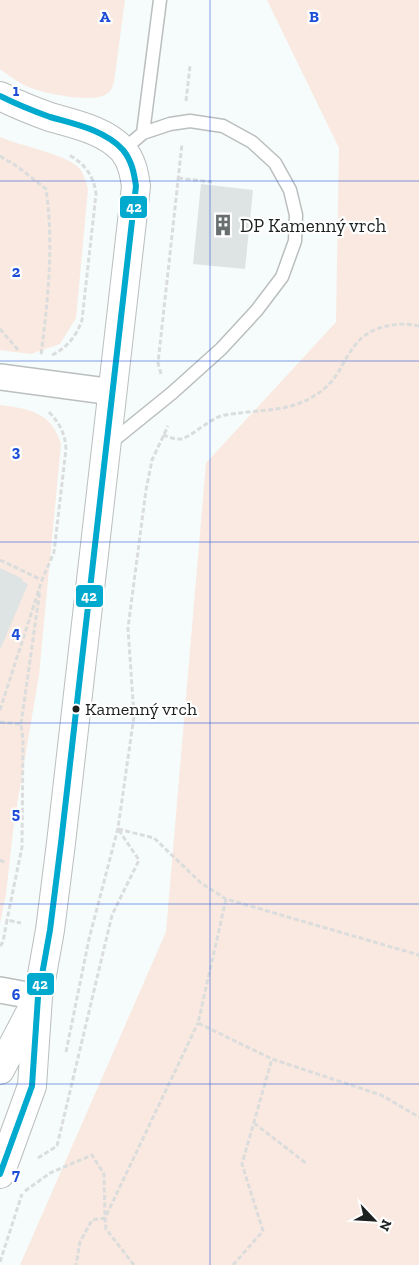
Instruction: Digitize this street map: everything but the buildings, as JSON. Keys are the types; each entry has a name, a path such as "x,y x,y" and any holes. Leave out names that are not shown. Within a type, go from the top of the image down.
{"street":[{"path":"0,96 30,110 96,132 111,140 123,150 131,162 136,186 62,843 50,930 38,997 32,1086 0,1174"},
{"path":"0,377 113,392"},
{"path":"0,990 38,997"},
{"path":"0,1070 38,997"}],"lane":[{"path":"143,133 160,0"},
{"path":"107,445 166,398 221,348 257,310 282,277 295,241 296,215 290,190 275,162 252,142 223,126 184,121 170,124 143,133 123,150"}],"path":[{"path":"65,1054 89,940 118,828 134,716 128,628 148,476 162,435 171,421 158,363 190,66"},
{"path":"186,100 193,102"},
{"path":"49,356 58,352 71,341 82,320 96,194 92,177 87,169 79,160 66,154"},
{"path":"0,156 18,167 46,189 50,218 50,291 41,360"},
{"path":"178,178 212,182"},
{"path":"162,435 175,439 182,438 221,416 294,405 312,398 327,387 338,375 357,342 369,333 387,325 419,326"},
{"path":"0,329 21,353"},
{"path":"0,710 42,580 54,552 66,449 65,434 49,412 42,408"},
{"path":"0,560 42,580"},
{"path":"7,920 22,847 23,740 21,724 42,580"},
{"path":"0,722 21,724"},
{"path":"118,828 154,838 201,883 226,899 419,955"},
{"path":"36,1152 33,1161 57,1146 112,915 139,860 118,828"},
{"path":"0,860 6,863"},
{"path":"105,1218 198,1023 226,899"},
{"path":"198,1023 272,1059 381,1095 419,1117"},
{"path":"233,1265 263,1231 242,1164 272,1059"},
{"path":"254,1123 307,1164"},
{"path":"23,1193 50,1173 92,1155 104,1174 106,1229 134,1265"},
{"path":"0,1262 25,1185"},
{"path":"76,1265 80,1242 92,1220 105,1218"}],"shaded area":[{"path":"0,0 125,0 114,82 110,91 105,95 88,98 51,94 22,84 0,69"},
{"path":"267,0 419,0 419,1265 20,1265 166,932 206,463 336,322 339,148"},
{"path":"0,137 54,154 73,163 79,168 85,178 88,189 76,318 60,344 31,354 0,350"},
{"path":"0,405 21,408 38,414 51,425 57,433 61,444 39,675 14,823 6,894 0,924"}],"transit line":[{"name":"42","path":"0,96 18,105 79,125 107,137 116,143 129,158 136,186 61,843 50,930 38,997 32,1086 0,1174"}],"place":[{"name":"DP Kamenný vrch","path":"223,225"},
{"name":"Kamenný vrch","path":"76,709"}]}
